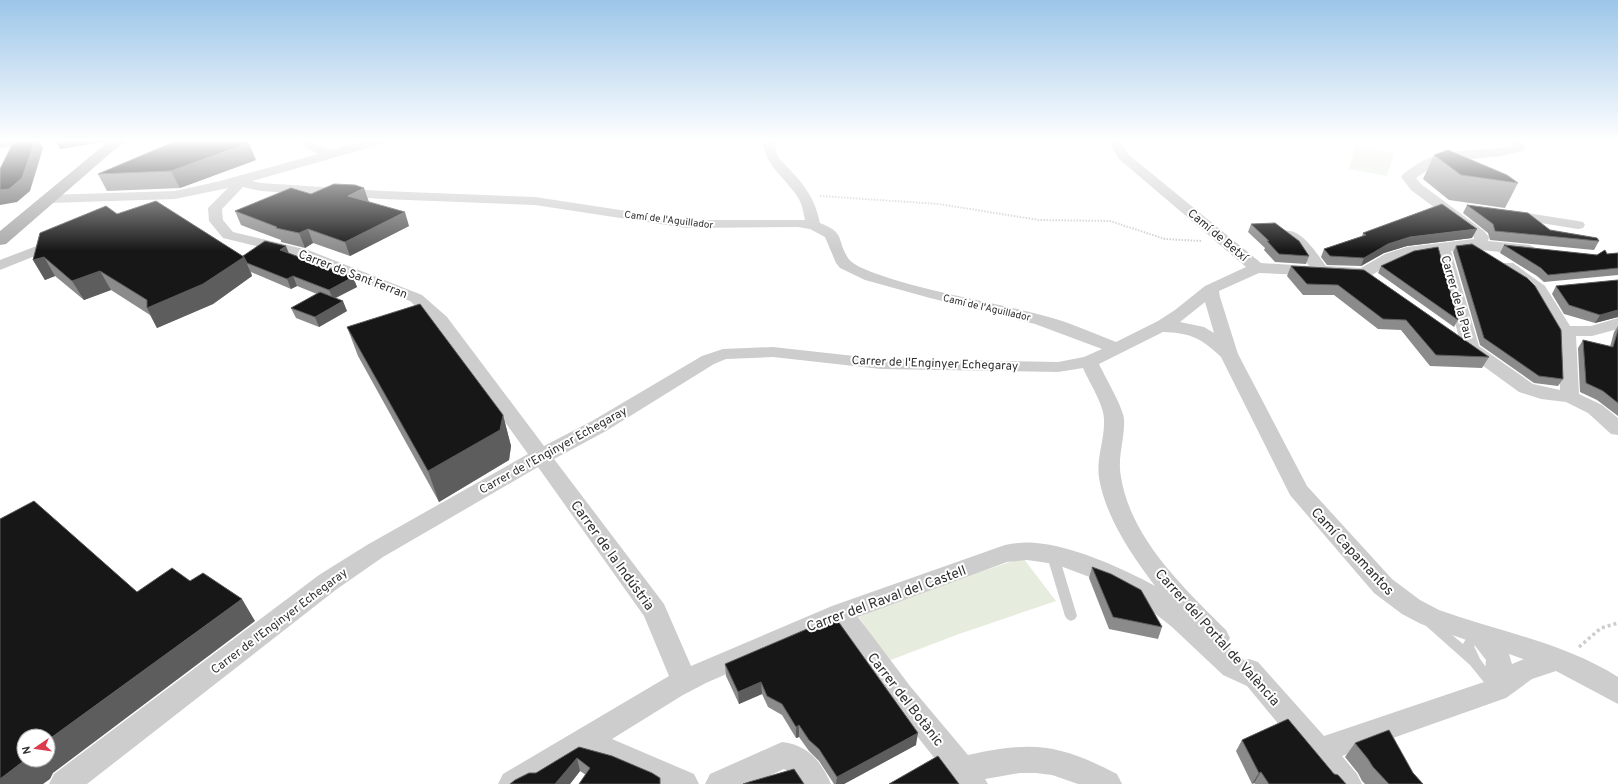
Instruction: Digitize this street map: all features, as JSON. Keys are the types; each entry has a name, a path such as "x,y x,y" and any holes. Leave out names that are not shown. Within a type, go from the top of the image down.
{"main road":[{"path":"0,240 73,178"}],"street":[{"path":"127,212 175,195 247,178"},
{"path":"789,178 804,195 813,225"},
{"name":"Camí de Betxí","path":"1117,348 1160,327 1181,314 1211,289 1257,268 1149,178"},
{"path":"1408,178 1416,187 1482,237 1482,241 1472,244"},
{"name":"Camí de l'Aguillador","path":"235,181 261,187 367,194 536,201 686,224 719,225 798,223 813,225 826,230 832,235 841,260 846,265 871,277 936,295 1041,320 1117,348"},
{"name":"Carrer de Sant Ferran","path":"235,181 236,187 215,208 216,221 228,235 303,253 416,298 441,321 541,456"},
{"path":"48,199 175,195"},
{"path":"1440,204 1471,208"},
{"path":"1494,212 1578,224"},
{"path":"1280,230 1302,245 1321,271"},
{"path":"0,265 76,234"},
{"path":"1472,244 1530,280 1547,288 1568,341 1570,397"},
{"path":"1257,268 1321,271 1370,277 1400,253 1422,248 1472,244 1545,252"},
{"name":"Carrer de la Pau","path":"1442,246 1471,349"},
{"name":"Camí Capamantos","path":"1211,289 1212,299 1227,343 1298,490 1379,582 1411,607 1437,620 1556,660 1602,681 1618,692"},
{"path":"1181,314 1194,314 1204,319 1227,343"},
{"name":"Camí Capamantos","path":"1181,314 1200,330 1227,343"},
{"path":"1565,331 1592,331 1618,323"},
{"path":"1160,327 1184,327 1200,330"},
{"path":"1452,336 1526,388 1541,393 1570,397 1595,409 1618,429"},
{"name":"Carrer de l'Enginyer Echegaray","path":"64,784 328,582 376,551 541,456 599,426 708,360 724,354 772,352 881,364 1058,366 1089,362 1117,348"},
{"name":"Carrer del Portal de València","path":"1089,362 1112,411 1114,419 1110,476 1115,498 1123,517 1159,573 1196,617 1258,679 1347,784"},
{"name":"Carrer de la Indústria","path":"541,456 655,611 684,681"},
{"name":"Carrer del Raval del Castell","path":"513,784 684,681 841,613 1005,554 1030,550 1052,553 1130,583 1147,594 1232,667 1258,679"},
{"name":"Carrer del Botànic","path":"841,613 900,694 967,777"},
{"path":"1481,635 1498,658 1501,668 1496,690"},
{"path":"1319,751 1496,690 1523,671 1556,660"},
{"path":"579,744 597,747 624,756 684,784"},
{"path":"720,784 782,755 792,756 801,762 816,784"},
{"path":"967,777 1003,761 1025,758 1046,759 1084,771 1107,784"}],"lane":[{"path":"1052,553 1071,616"},
{"path":"1411,607 1474,661 1486,674 1496,690"},
{"path":"1474,661 1468,645 1472,640 1481,635"}],"path":[{"path":"804,195 939,204 1039,220 1110,221 1165,238 1227,242"},
{"path":"1556,660 1585,643 1601,628 1618,623"}],"shaded area":[{"path":"1023,558 1056,601 959,634 888,661 859,617 930,588"}],"building":[{"path":"0,178 22,178 9,189 0,190"},
{"path":"1479,178 1511,178 1518,183"},
{"path":"334,184 355,185 364,188 348,196 405,212 345,242 308,229 299,233 276,228 277,227 235,211 291,188 311,194"},
{"path":"156,201 244,257 203,284 147,308 147,300 100,271 72,281 44,257 33,260 40,233 106,206 117,214"},
{"path":"1442,204 1477,229 1410,237 1388,244 1364,258 1330,256 1324,249 1366,235 1363,233"},
{"path":"1467,205 1528,213 1550,230 1597,238 1599,241 1495,231 1493,224"},
{"path":"1275,223 1299,241 1309,256 1279,254 1267,241 1269,241 1251,224"},
{"path":"265,241 286,246 280,250 353,277 329,290 293,276 287,279 247,263 243,256"},
{"path":"1472,244 1527,278 1535,286 1561,330 1563,379 1539,376 1484,338 1456,246"},
{"path":"1504,245 1597,255 1605,250 1607,254 1618,253 1618,268 1548,275 1541,268"},
{"path":"1438,247 1458,320 1381,266 1414,251"},
{"path":"1291,266 1364,270 1489,357 1436,355 1406,320 1383,319 1338,285 1307,284"},
{"path":"1618,280 1618,310 1600,315 1569,305 1556,286"},
{"path":"320,292 343,301 315,317 291,308"},
{"path":"420,304 503,415 500,430 428,471 347,327"},
{"path":"1618,330 1618,403 1603,391 1586,383 1583,340 1613,347"},
{"path":"34,501 137,592 172,568 190,581 203,573 242,599 56,734 56,728 16,728 16,767 0,779 0,519"},
{"path":"1092,567 1111,574 1141,590 1162,627 1113,617"},
{"path":"835,617 918,733 837,777 819,749 809,740 799,725 796,727 782,704 767,696 761,682 738,692 725,664"},
{"path":"1288,719 1334,774 1338,775 1346,784 1269,784 1261,772 1259,773 1242,740"},
{"path":"1389,730 1413,773 1423,784 1389,784 1373,767 1355,743"},
{"path":"579,747 612,756 652,773 660,778 660,784 579,784 590,768 577,758 555,784 510,784 529,773 536,773"},
{"path":"938,756 959,784 889,784"},
{"path":"794,769 804,784 743,784 749,782"}]}
